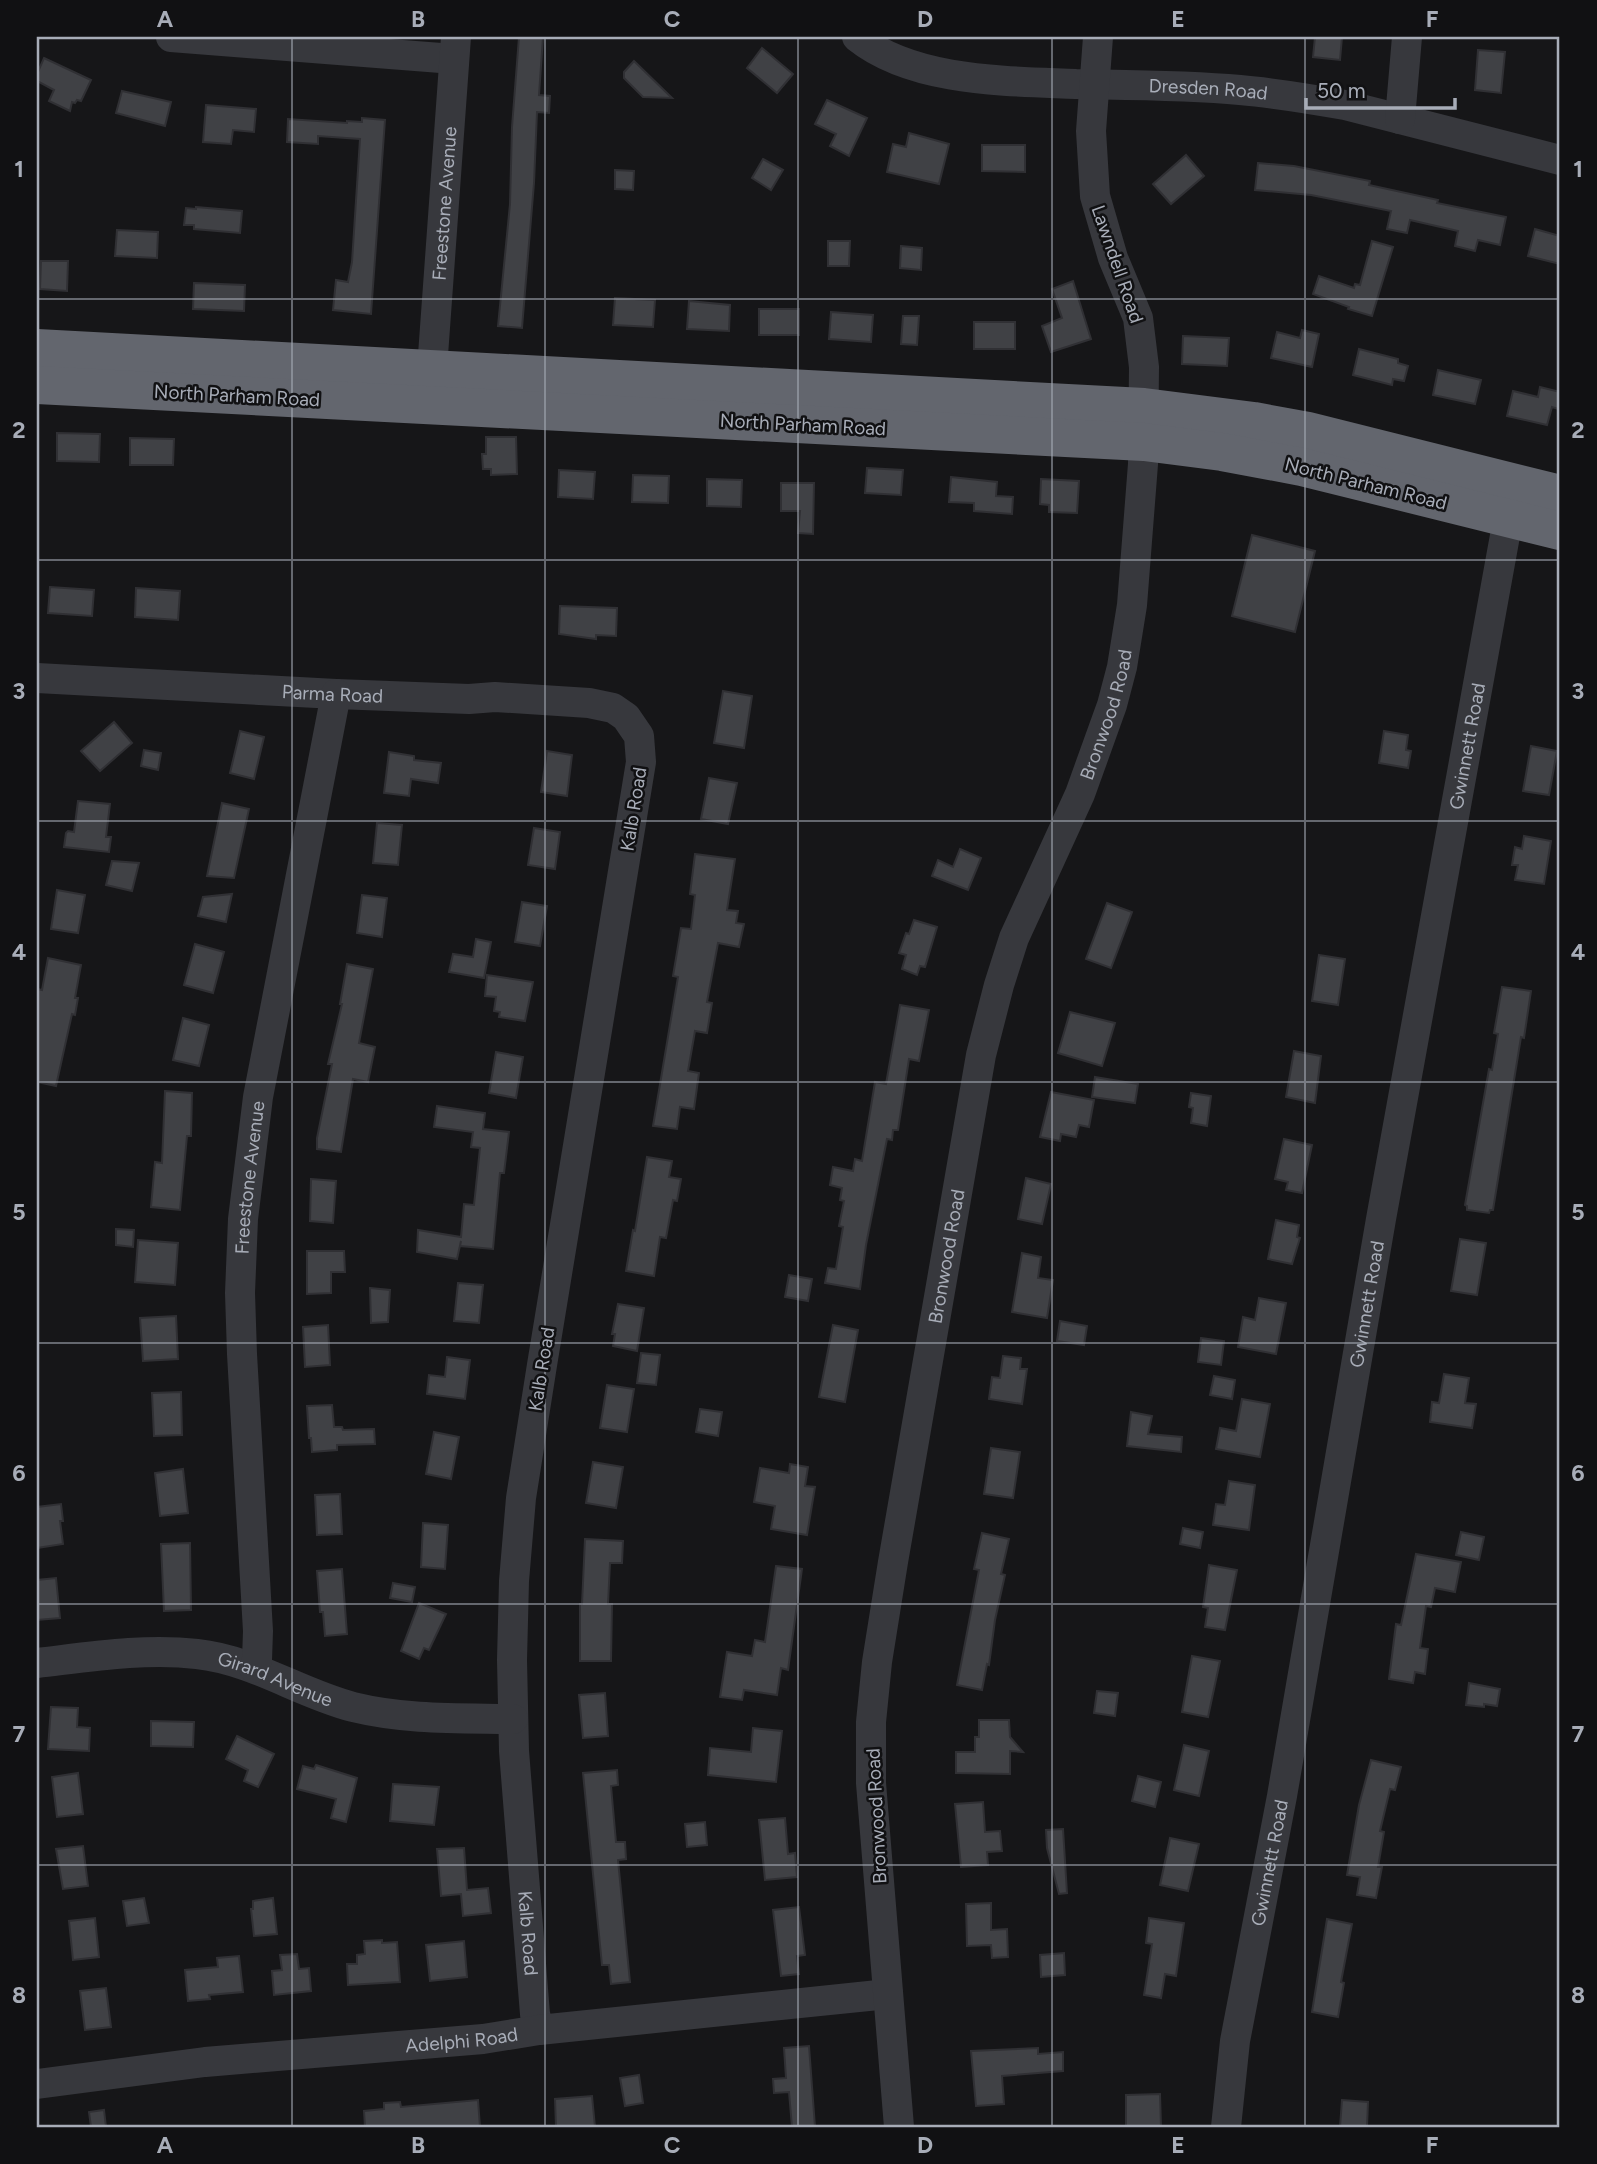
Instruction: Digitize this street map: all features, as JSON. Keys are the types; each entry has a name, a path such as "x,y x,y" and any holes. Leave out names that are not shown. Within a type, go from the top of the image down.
{"highway":[{"name":"North Parham Road","path":"37,348 431,386 1144,425 1254,421 1308,431 1511,501 1560,531"},
{"name":"North Parham Road","path":"37,384 431,386"},
{"name":"North Parham Road","path":"1511,501 1560,494"}],"street":[{"path":"171,37 455,48"},
{"name":"Dresden Road","path":"856,37 886,55 940,72 1025,82 1242,90 1313,99 1560,160"},
{"name":"Lawndell Road","path":"1098,37 1091,131 1095,196 1113,257 1138,318 1143,348 1144,425"},
{"path":"1400,119 1406,37"},
{"name":"Freestone Avenue","path":"431,386 455,48"},
{"name":"Bronwood Road","path":"899,2127 872,1783 871,1722 877,1662 892,1562 981,1055 1014,938 1093,761 1122,667 1137,561 1144,425"},
{"name":"Gwinnett Road","path":"1226,2127 1235,2041 1282,1796 1381,1219 1511,501"},
{"name":"Parma Road","path":"37,678 336,694 469,699 495,697 589,703 613,708 626,717"},
{"name":"Freestone Avenue","path":"254,1668 257,1660 258,1631 242,1354 240,1293 243,1219 258,1097 336,694"},
{"name":"Kalb Road","path":"539,2030 535,2014 513,1719 514,1581 521,1498 641,762 639,736 626,717"},
{"name":"Girard Avenue","path":"37,1663 123,1653 161,1651 198,1654 254,1668 314,1694 354,1707 395,1715 433,1718 513,1719"},
{"name":"Adelphi Road","path":"37,2084 205,2062 483,2039 539,2030 888,1994"}],"building":[{"path":"519,37 543,37 539,95 550,96 549,113 537,112 522,328 498,326 510,204 512,127"},
{"path":"1315,37 1342,37 1340,60 1313,57"},
{"path":"762,48 793,74 777,93 747,68"},
{"path":"1478,50 1505,52 1501,93 1475,90"},
{"path":"44,58 91,80 81,101 72,102 70,111 49,101 54,90 37,81"},
{"path":"634,61 672,98 643,97 624,78 624,72"},
{"path":"122,91 171,102 165,126 116,113"},
{"path":"827,100 867,118 849,156 830,146 836,134 815,124"},
{"path":"206,105 256,109 254,132 233,130 231,144 203,142"},
{"path":"362,118 385,120 371,314 333,310 336,280 348,282 352,262 360,139 318,136 318,144 287,142 288,119 347,123 362,122"},
{"path":"909,133 949,144 939,184 887,172 893,144 906,147"},
{"path":"982,145 1025,145 1025,172 982,171"},
{"path":"1186,155 1204,176 1171,204 1153,184"},
{"path":"763,159 783,170 771,190 752,178"},
{"path":"1258,163 1294,166 1370,181 1369,185 1438,200 1437,203 1506,217 1500,245 1478,240 1475,251 1455,246 1458,231 1410,220 1407,233 1387,229 1391,211 1311,195 1255,190"},
{"path":"615,170 634,171 633,190 615,189"},
{"path":"186,208 242,211 240,233 194,229 194,225 184,225"},
{"path":"1535,229 1560,236 1560,264 1528,256"},
{"path":"117,230 158,232 157,258 115,256"},
{"path":"828,241 850,241 849,266 828,266"},
{"path":"1372,241 1393,247 1372,316 1313,294 1319,276 1354,288 1355,284 1360,285"},
{"path":"901,246 922,248 921,270 900,268"},
{"path":"41,261 68,261 67,291 40,289"},
{"path":"1073,281 1091,339 1051,352 1042,326 1062,318 1052,289"},
{"path":"194,283 245,285 244,311 193,309"},
{"path":"615,298 655,300 653,327 613,325"},
{"path":"689,301 730,305 729,331 687,329"},
{"path":"759,309 799,309 799,335 759,335"},
{"path":"831,312 873,315 871,342 829,339"},
{"path":"903,316 919,316 917,345 901,344"},
{"path":"974,322 1015,322 1015,349 974,349"},
{"path":"1302,330 1319,334 1312,367 1271,358 1277,332 1300,338"},
{"path":"1183,336 1229,338 1227,366 1182,364"},
{"path":"1359,349 1398,359 1398,363 1408,366 1404,381 1393,379 1392,385 1353,375"},
{"path":"1438,370 1481,380 1475,404 1433,395"},
{"path":"1540,387 1560,392 1558,409 1552,407 1547,425 1507,416 1513,391 1538,397"},
{"path":"57,433 100,434 99,462 57,461"},
{"path":"486,437 516,437 517,474 491,475 491,469 483,469 482,454 486,454"},
{"path":"130,438 174,439 173,465 130,465"},
{"path":"867,468 903,470 901,495 865,493"},
{"path":"559,470 595,472 593,499 558,497"},
{"path":"633,475 669,476 668,503 632,502"},
{"path":"951,477 997,482 996,496 1013,497 1012,514 974,511 974,503 949,502"},
{"path":"707,479 742,480 741,507 707,506"},
{"path":"1041,479 1079,481 1077,513 1049,512 1049,505 1040,504"},
{"path":"781,483 814,483 813,534 798,533 800,511 781,511"},
{"path":"1252,535 1315,551 1295,632 1232,616"},
{"path":"50,587 94,590 92,616 48,613"},
{"path":"136,588 180,591 178,620 135,617"},
{"path":"560,606 617,608 616,636 596,635 596,639 559,634"},
{"path":"723,691 752,696 744,748 714,743"},
{"path":"114,722 132,743 100,771 81,751"},
{"path":"240,731 264,737 254,779 230,773"},
{"path":"1384,731 1408,735 1406,750 1411,751 1408,768 1379,763"},
{"path":"1531,746 1557,751 1549,795 1523,791"},
{"path":"144,750 161,753 158,770 141,766"},
{"path":"547,751 572,755 567,796 541,792"},
{"path":"389,752 414,756 414,760 441,763 438,783 411,779 409,796 384,793"},
{"path":"709,778 737,783 728,824 701,819"},
{"path":"78,801 110,804 106,837 111,837 109,852 64,847 66,833 74,832"},
{"path":"222,803 249,809 234,878 207,876"},
{"path":"377,823 402,825 398,865 373,863"},
{"path":"534,828 560,832 555,869 528,865"},
{"path":"1524,836 1551,841 1544,884 1515,880 1518,865 1512,865 1515,847 1522,849"},
{"path":"960,849 981,858 968,890 932,876 938,860 953,867"},
{"path":"695,854 735,859 727,910 738,911 736,923 744,924 739,947 718,943 707,1002 712,1003 707,1033 695,1031 688,1071 699,1073 694,1109 680,1107 677,1129 653,1126 678,977 673,976 681,928 691,929 695,895 690,894"},
{"path":"112,861 139,863 132,891 106,885"},
{"path":"57,890 85,895 78,933 51,929"},
{"path":"232,894 226,922 198,916 203,897"},
{"path":"362,895 387,898 382,937 357,933"},
{"path":"522,902 547,906 540,946 515,942"},
{"path":"1107,903 1132,912 1111,968 1086,959"},
{"path":"914,920 937,927 925,967 920,966 917,975 902,969 906,955 899,953"},
{"path":"476,939 491,942 484,978 449,972 453,954 473,957"},
{"path":"195,944 224,952 213,993 184,985"},
{"path":"1319,955 1345,959 1338,1005 1312,1001"},
{"path":"48,958 81,965 75,1015 72,1014 56,1086 37,1082 37,989 42,990"},
{"path":"347,964 373,969 359,1043 375,1047 368,1082 353,1079 341,1152 317,1149 317,1138 332,1064 328,1064 342,1004"},
{"path":"487,975 533,982 525,1021 499,1017 500,1012 494,1011 496,997 485,996"},
{"path":"1502,987 1531,991 1493,1210 1489,1213 1467,1210 1465,1205 1489,1069 1492,1070 1498,1034 1494,1033"},
{"path":"900,1005 929,1010 919,1061 909,1059 898,1130 893,1130 892,1140 887,1139 860,1289 825,1283 828,1268 836,1269 843,1227 839,1226 844,1201 840,1200 842,1188 830,1185 833,1167 853,1171 855,1159 862,1161 875,1082 886,1084"},
{"path":"1070,1012 1115,1023 1102,1066 1058,1053"},
{"path":"183,1018 209,1025 199,1066 173,1060"},
{"path":"1294,1051 1321,1056 1315,1103 1286,1097"},
{"path":"496,1052 523,1057 516,1098 489,1093"},
{"path":"1095,1077 1138,1084 1135,1103 1092,1097"},
{"path":"165,1091 192,1093 191,1136 187,1136 180,1210 151,1207 155,1162 162,1163"},
{"path":"1051,1092 1094,1100 1089,1127 1079,1125 1076,1137 1061,1134 1060,1141 1040,1137"},
{"path":"1191,1093 1211,1096 1207,1126 1191,1123"},
{"path":"437,1106 485,1113 483,1129 509,1132 504,1173 500,1173 493,1249 460,1246 461,1241 457,1259 417,1252 418,1230 461,1237 464,1204 474,1205 480,1148 471,1147 473,1132 434,1127"},
{"path":"1284,1139 1312,1145 1302,1193 1286,1190 1288,1182 1275,1179"},
{"path":"647,1157 672,1161 669,1177 681,1179 677,1201 673,1200 666,1238 660,1237 654,1276 626,1271"},
{"path":"1026,1178 1051,1184 1042,1224 1018,1219"},
{"path":"311,1179 336,1181 333,1223 310,1221"},
{"path":"1276,1220 1299,1225 1297,1237 1300,1238 1292,1264 1268,1259"},
{"path":"116,1229 134,1230 133,1247 116,1245"},
{"path":"1460,1239 1486,1243 1477,1295 1451,1291"},
{"path":"138,1240 178,1243 175,1285 135,1282"},
{"path":"307,1251 344,1251 345,1272 331,1272 331,1293 307,1294"},
{"path":"1022,1253 1041,1257 1038,1278 1053,1280 1047,1318 1012,1312"},
{"path":"789,1275 812,1279 808,1301 785,1297"},
{"path":"458,1283 483,1285 479,1323 454,1321"},
{"path":"370,1288 390,1290 388,1322 371,1323"},
{"path":"1259,1298 1286,1303 1276,1354 1238,1347 1243,1317 1255,1320"},
{"path":"618,1304 644,1308 637,1351 613,1346 615,1334 612,1334"},
{"path":"176,1316 178,1359 143,1361 140,1318"},
{"path":"1060,1321 1087,1326 1084,1345 1057,1341"},
{"path":"328,1325 330,1365 305,1367 303,1327"},
{"path":"833,1325 858,1330 845,1402 819,1397"},
{"path":"1201,1338 1224,1341 1221,1365 1198,1362"},
{"path":"641,1353 660,1355 656,1385 637,1383"},
{"path":"1003,1356 1021,1358 1020,1369 1027,1369 1022,1404 989,1399 992,1377 1000,1378"},
{"path":"447,1357 470,1360 465,1399 427,1394 429,1375 445,1377"},
{"path":"1444,1374 1469,1378 1465,1403 1476,1404 1472,1428 1430,1422 1432,1402 1439,1403"},
{"path":"1214,1376 1235,1380 1232,1399 1210,1395"},
{"path":"607,1385 634,1389 627,1432 600,1428"},
{"path":"181,1392 182,1435 154,1436 152,1393"},
{"path":"1242,1399 1270,1404 1260,1457 1216,1449 1220,1428 1236,1431"},
{"path":"332,1405 334,1427 342,1427 343,1430 374,1429 375,1444 337,1445 337,1450 312,1452 307,1406"},
{"path":"700,1409 722,1412 718,1436 696,1432"},
{"path":"1131,1412 1152,1416 1148,1434 1182,1437 1181,1452 1127,1446"},
{"path":"434,1432 459,1437 451,1479 426,1474"},
{"path":"991,1448 1020,1452 1013,1498 984,1494"},
{"path":"593,1462 623,1467 616,1508 586,1503"},
{"path":"790,1464 808,1467 805,1486 815,1487 807,1535 771,1529 775,1506 754,1502 760,1468 789,1473"},
{"path":"183,1469 188,1513 160,1516 155,1473"},
{"path":"1229,1481 1255,1485 1249,1530 1213,1525 1216,1504 1225,1505"},
{"path":"340,1494 342,1534 317,1535 315,1495"},
{"path":"61,1504 63,1544 37,1548 37,1507"},
{"path":"423,1523 448,1525 445,1569 421,1567"},
{"path":"1183,1528 1203,1532 1200,1548 1180,1544"},
{"path":"1461,1532 1484,1537 1479,1560 1456,1555"},
{"path":"982,1533 1009,1539 1001,1574 1005,1575 989,1665 987,1664 982,1690 957,1685 979,1570 974,1569"},
{"path":"585,1539 623,1541 622,1563 610,1563 608,1604 612,1604 611,1661 580,1661 580,1604"},
{"path":"190,1543 191,1610 164,1611 161,1544"},
{"path":"1416,1554 1461,1562 1455,1592 1435,1588 1431,1607 1426,1606 1420,1648 1428,1649 1425,1674 1415,1672 1413,1683 1389,1679 1396,1624 1401,1625"},
{"path":"1209,1565 1237,1570 1225,1630 1205,1627 1208,1608 1203,1607"},
{"path":"776,1566 802,1569 788,1670 781,1668 777,1695 744,1690 742,1700 720,1697 727,1652 752,1656 755,1640 765,1642"},
{"path":"342,1569 347,1634 325,1636 317,1571"},
{"path":"56,1578 60,1618 37,1620 37,1580"},
{"path":"393,1583 415,1587 412,1602 390,1598"},
{"path":"419,1603 446,1614 429,1650 424,1648 419,1659 401,1651"},
{"path":"1192,1656 1220,1661 1208,1717 1182,1712"},
{"path":"1469,1683 1500,1689 1497,1706 1466,1705"},
{"path":"1097,1691 1118,1693 1115,1716 1094,1713"},
{"path":"605,1693 608,1736 583,1738 579,1695"},
{"path":"51,1707 78,1708 77,1727 90,1728 89,1751 48,1749"},
{"path":"979,1720 1009,1720 1010,1737 1023,1752 1010,1751 1010,1774 956,1773 956,1752 975,1752 975,1737 979,1737"},
{"path":"151,1721 194,1722 193,1747 151,1746"},
{"path":"753,1728 782,1731 776,1782 708,1775 710,1748 751,1752"},
{"path":"237,1736 274,1754 258,1787 244,1781 248,1770 226,1759"},
{"path":"1184,1745 1209,1751 1199,1796 1174,1790"},
{"path":"1371,1760 1401,1767 1395,1790 1390,1789 1380,1831 1384,1832 1378,1867 1382,1867 1376,1898 1357,1895 1360,1877 1347,1875 1359,1805"},
{"path":"316,1765 357,1778 346,1822 331,1818 336,1799 297,1789 303,1766 314,1769"},
{"path":"617,1770 618,1785 611,1786 616,1842 625,1842 626,1859 618,1860 630,1982 611,1984 609,1965 602,1965 583,1773"},
{"path":"78,1773 83,1814 57,1817 52,1777"},
{"path":"1138,1776 1161,1782 1155,1807 1132,1801"},
{"path":"393,1784 439,1787 434,1825 390,1821"},
{"path":"983,1802 985,1832 1000,1831 1002,1851 987,1852 988,1865 961,1867 955,1804"},
{"path":"785,1818 788,1854 795,1853 797,1877 765,1880 759,1820"},
{"path":"705,1822 707,1845 687,1847 685,1824"},
{"path":"1063,1829 1067,1893 1059,1894 1047,1848 1046,1830"},
{"path":"1170,1838 1199,1844 1188,1891 1160,1885"},
{"path":"83,1846 88,1886 63,1889 56,1849"},
{"path":"464,1848 467,1890 488,1888 491,1913 463,1916 461,1894 441,1896 437,1849"},
{"path":"144,1898 149,1923 127,1926 123,1901"},
{"path":"273,1898 277,1934 254,1936 251,1909 253,1901"},
{"path":"991,1903 991,1930 1007,1929 1008,1957 992,1958 991,1945 967,1946 966,1904"},
{"path":"799,1907 805,1955 797,1956 799,1974 781,1976 773,1910"},
{"path":"95,1918 99,1957 73,1960 69,1921"},
{"path":"1149,1918 1184,1923 1176,1976 1165,1974 1161,1998 1144,1995 1152,1944 1146,1943"},
{"path":"1327,1919 1352,1924 1341,1982 1344,1983 1338,2017 1312,2012"},
{"path":"382,1940 382,1943 397,1942 400,1982 348,1985 347,1964 357,1964 357,1955 365,1954 364,1941"},
{"path":"464,1941 467,1977 430,1981 426,1945"},
{"path":"1064,1953 1065,1975 1041,1977 1040,1955"},
{"path":"297,1954 299,1969 309,1968 311,1991 274,1995 272,1971 282,1970 280,1955"},
{"path":"239,1956 243,1992 209,1995 210,1999 188,2001 185,1970 218,1967 217,1958"},
{"path":"106,1988 111,2027 85,2030 80,1991"},
{"path":"809,2046 815,2127 792,2127 789,2092 774,2093 773,2079 786,2078 784,2048"},
{"path":"1038,2048 1038,2054 1063,2052 1063,2071 1002,2076 1004,2104 976,2106 971,2051"},
{"path":"639,2075 643,2103 625,2106 620,2078"},
{"path":"1160,2094 1161,2127 1126,2127 1126,2095"},
{"path":"592,2096 595,2127 556,2127 555,2099"},
{"path":"478,2100 480,2127 365,2127 364,2111 384,2109 384,2103 400,2102 401,2107"},
{"path":"1342,2100 1368,2102 1367,2127 1340,2127"},
{"path":"104,2110 106,2127 91,2127 89,2112"}]}
